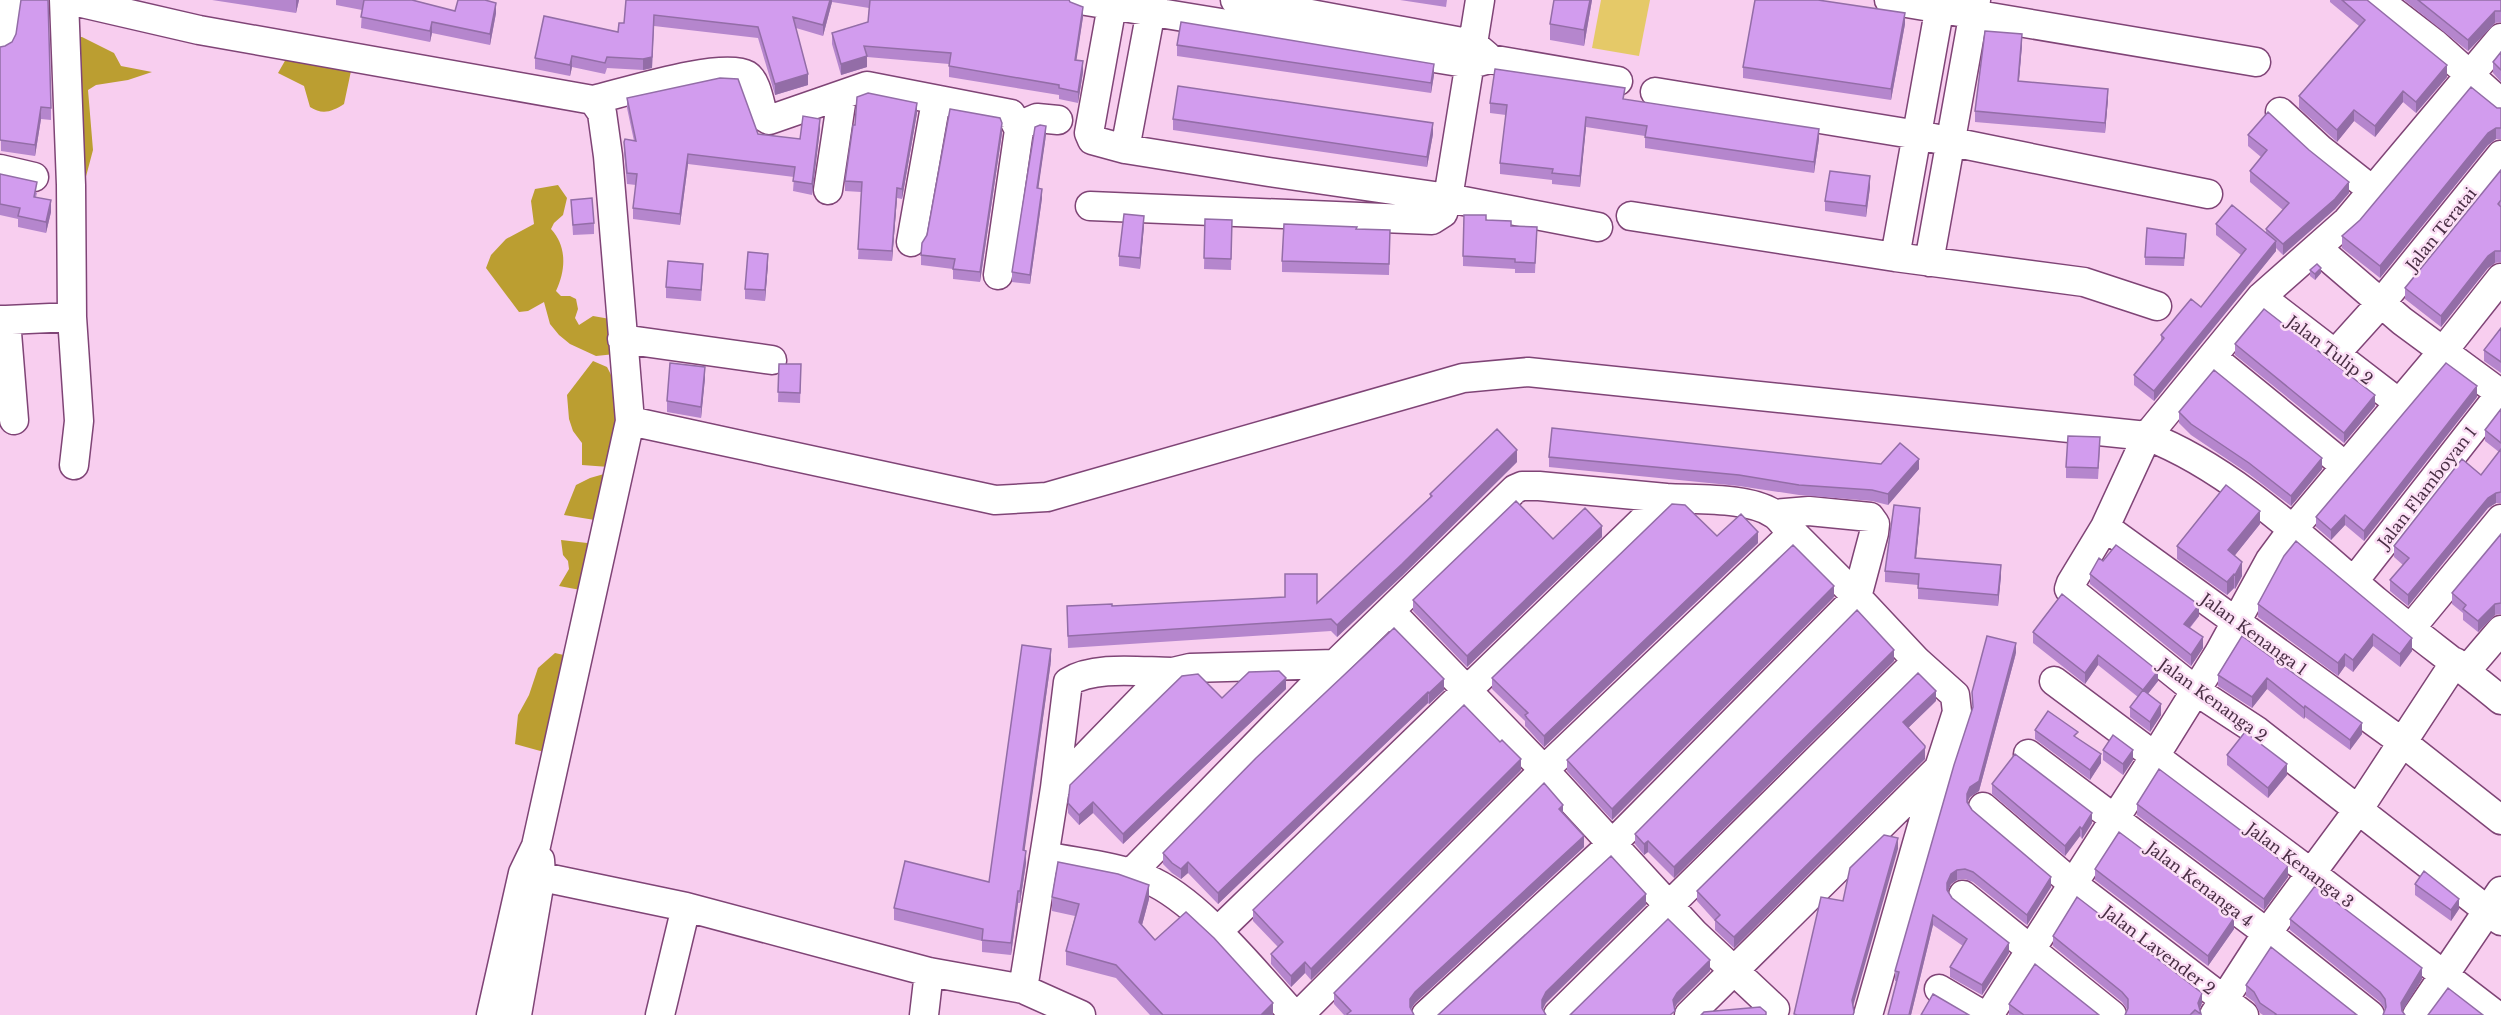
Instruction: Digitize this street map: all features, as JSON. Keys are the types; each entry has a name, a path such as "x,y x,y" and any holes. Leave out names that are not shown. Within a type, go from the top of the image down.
{"street":[{"path":"0,42 8,0"},
{"path":"64,0 71,185 72,317 79,421 74,465"},
{"path":"69,0 199,30 593,100 709,72 730,70 746,75 752,80 764,117 769,120 842,97 867,86 936,101 1006,112 1011,114 1018,126 998,275"},
{"path":"1080,0 1152,5 1478,56 1618,81"},
{"path":"1235,0 1478,56"},
{"path":"1090,206 1263,211 1432,220 1438,218 1443,213 1448,198 1478,56 1480,0"},
{"path":"1889,0 1975,7 2256,62"},
{"path":"2378,0 2470,74 2501,103"},
{"path":"1112,3 1089,133 1089,137 1095,142 1125,149 1269,172 1448,198 1598,227"},
{"path":"1895,257 1941,4"},
{"path":"1125,149 1152,5"},
{"path":"1929,262 1975,7"},
{"path":"2105,527 2148,436 2260,297 2347,221 2501,38"},
{"path":"1655,92 1918,135 2208,194"},
{"path":"828,190 842,97"},
{"path":"517,1015 536,846 630,421 605,129 602,113 593,100"},
{"path":"910,242 936,101"},
{"path":"2280,112 2320,149 2372,190"},
{"path":"1018,126 1037,118 1058,120"},
{"name":"Jalan Teratai","path":"2335,354 2381,303 2501,155"},
{"path":"0,169 34,177"},
{"path":"1263,211 1269,172"},
{"path":"1631,216 1929,262 2084,282 2157,306"},
{"path":"2317,248 2402,321 2501,393"},
{"path":"1989,1015 2196,691 2270,560 2345,466 2444,351 2501,278"},
{"name":"Jalan Tulip 2","path":"2260,297 2399,403"},
{"path":"14,420 3,320 72,317"},
{"path":"622,339 772,360"},
{"path":"2213,358 2345,466"},
{"path":"630,421 995,500 1057,495 1463,378 1528,372 2148,436 2175,446 2215,471 2293,529 2501,700"},
{"name":"Jalan Flamboyan 1","path":"2354,581 2501,393"},
{"path":"1131,873 1335,664 1391,612 1510,493 1522,486 1737,503 1760,507 1784,524 1917,661 1955,695 1958,703 1868,1015"},
{"path":"1217,932 1666,498"},
{"path":"1045,856 1131,873 1173,893 1217,932 1296,1015 1544,770 1784,524 1809,511 1870,517 1875,524 1874,533 1857,597 1613,843 1426,1015"},
{"path":"2411,628 2501,519"},
{"name":"Jalan Kenanga 2","path":"2105,527 2069,589 2196,691 2257,731 2358,810 2497,907"},
{"name":"Jalan Kenanga 1","path":"2105,527 2402,742 2501,819"},
{"path":"1391,612 1613,843 1694,933 1775,1009"},
{"path":"2228,1010 2267,933 2358,810 2402,742 2460,666 2501,630"},
{"path":"1558,1015 1917,661"},
{"path":"1031,1000 1045,856 1068,681 1078,675 1099,672 1173,672 1203,667 1335,664"},
{"path":"1055,788 1156,684 1173,672"},
{"name":"Jalan Kenanga 3","path":"2054,681 2496,1015"},
{"name":"Jalan Kenanga 4","path":"2028,754 2267,933 2370,1015"},
{"path":"1689,1015 1939,768"},
{"name":"Jalan Lavender 2","path":"1983,807 2073,884 2228,1010"},
{"path":"532,874 686,907 1081,1015"},
{"path":"491,1015 532,874"},
{"path":"1963,895 2112,1015"},
{"path":"660,1015 686,907"},
{"path":"2417,1015 2444,974 2497,907"},
{"path":"924,1015 929,972"},
{"path":"1939,988 1983,1015"}],"shaded area":[{"path":"1601,0 1650,0 1639,56 1592,48"},
{"path":"71,37 82,37 114,53 121,66 152,72 128,80 96,85 88,90 93,150 84,184"},
{"path":"286,59 351,71 344,104 327,112 310,107 304,86 278,73"},
{"path":"558,185 567,198 563,215 551,229 560,243 563,258 562,275 556,291 561,296 576,299 578,309 575,318 579,325 593,316 610,319 615,354 596,356 570,344 550,324 544,302 528,311 519,312 486,268 491,255 506,239 534,224 531,201 535,189"},
{"path":"593,361 607,367 619,405 619,417 609,467 582,465 582,443 573,431 569,419 567,395"},
{"path":"604,474 601,521 564,515 576,485"},
{"path":"561,540 596,544 586,591 559,586 569,569 568,561 563,555"},
{"path":"555,653 568,656 544,752 515,744 518,715 529,695 538,668"}],"building":[{"path":"21,0 48,0 51,108 41,107 35,145 0,140 0,47 12,42 16,34"},
{"path":"364,0 412,0 455,11 458,0 485,0 496,3 490,34 432,22 430,31 361,17"},
{"path":"626,0 830,0 823,25 793,17 808,74 775,84 758,27 654,15 652,57 643,59 607,57 605,63 572,56 570,65 535,58 544,16 618,32 619,23 624,23"},
{"path":"870,0 1069,0 1083,7 1075,60 1083,61 1078,92 1059,88 1059,85 949,66 951,53 864,46 867,56 841,64 832,33 868,22"},
{"path":"1554,0 1590,0 1584,30 1550,24"},
{"path":"1755,0 1818,0 1905,13 1891,89 1743,67"},
{"path":"2342,0 2367,0 2447,65 2416,102 2403,91 2375,126 2354,110 2337,130 2299,96 2365,20"},
{"path":"2418,0 2501,0 2501,11 2495,11 2468,40"},
{"path":"1181,22 1434,64 1431,83 1177,45"},
{"path":"1985,31 2022,34 2018,81 2108,89 2105,123 1975,111"},
{"path":"2501,52 2501,70 2493,62"},
{"path":"1495,69 1625,88 1623,99 1819,129 1814,162 1645,137 1647,126 1586,117 1580,176 1552,173 1553,169 1500,163 1507,105 1490,103"},
{"path":"720,78 738,79 758,134 800,139 803,116 820,119 812,184 793,181 795,167 688,154 680,214 633,208 637,174 627,173 624,142 625,139 636,141 627,98"},
{"path":"1178,86 1433,123 1427,157 1173,119"},
{"path":"2471,87 2497,108 2501,108 2501,128 2488,133 2380,266 2342,236 2360,220"},
{"path":"868,93 917,103 902,189 897,188 892,251 858,249 862,182 845,181 853,125 855,125 857,97"},
{"path":"950,109 1000,118 1002,123 980,272 953,269 955,259 921,255 922,243 927,235"},
{"path":"2268,112 2309,150 2349,182 2335,199 2283,244 2266,229 2289,203 2250,171 2267,150 2248,135"},
{"path":"1046,126 1037,188 1042,189 1030,275 1012,272 1035,127"},
{"path":"2501,170 2501,200 2498,204 2501,207 2501,251 2495,251 2488,256 2441,316 2405,288"},
{"path":"1830,171 1870,176 1866,206 1825,201"},
{"path":"0,174 37,182 34,197 51,200 46,222 18,216 20,208 0,204"},
{"path":"592,198 594,223 573,225 571,200"},
{"path":"2232,205 2276,241 2154,391 2134,375 2164,338 2161,335 2191,299 2201,307 2246,249 2216,224"},
{"path":"1124,214 1144,216 1140,258 1119,256"},
{"path":"1464,215 1486,215 1486,220 1511,221 1511,226 1537,227 1535,263 1515,262 1515,259 1463,256"},
{"path":"1205,219 1232,220 1231,259 1204,258"},
{"path":"1284,224 1390,230 1389,264 1282,261"},
{"path":"2147,228 2186,234 2184,258 2145,257"},
{"path":"748,252 768,254 765,290 745,289"},
{"path":"668,261 703,264 701,290 666,287"},
{"path":"2317,264 2321,268 2315,274 2310,270"},
{"path":"2264,309 2375,395 2344,433 2235,344"},
{"path":"2501,328 2501,362 2484,350"},
{"path":"670,363 705,367 701,407 667,401"},
{"path":"2446,363 2477,386 2364,531 2345,515 2331,530 2316,517"},
{"path":"779,364 801,364 800,393 778,392"},
{"path":"2214,370 2322,458 2291,496 2249,463 2191,424 2179,412"},
{"path":"2501,409 2501,443 2485,430"},
{"path":"1552,428 1881,464 1900,443 1919,459 1888,494 1872,490 1799,485 1739,475 1549,457"},
{"path":"1497,429 1517,450 1337,625 1331,619 1068,636 1067,606 1112,604 1112,606 1285,597 1285,574 1317,574 1317,603 1432,496 1430,494"},
{"path":"2068,436 2100,437 2098,468 2066,467"},
{"path":"2501,449 2501,492 2488,498 2408,595 2390,580 2409,558 2394,546 2462,459 2481,475"},
{"path":"2226,485 2260,511 2228,550 2242,562 2235,575 2227,582 2177,546"},
{"path":"1516,501 1553,539 1585,508 1602,526 1467,656 1413,600"},
{"path":"1672,504 1685,505 1717,536 1741,514 1758,532 1544,736 1527,718 1525,715 1528,713 1492,678"},
{"path":"1894,505 1920,508 1915,558 2001,565 1998,595 1918,588 1919,574 1885,571"},
{"path":"2501,534 2501,603 2495,604 2478,621 2463,609 2466,605 2452,593"},
{"path":"2296,541 2412,638 2400,654 2373,634 2353,660 2345,654 2338,663 2258,604 2284,556"},
{"path":"1793,545 1834,586 1612,809 1567,760"},
{"path":"2116,545 2199,605 2184,624 2203,637 2191,655 2090,574 2099,558 2103,561"},
{"path":"2062,594 2158,671 2143,690 2098,655 2085,673 2033,632"},
{"path":"1857,610 1894,650 1674,867 1648,841 1644,844 1635,834"},
{"path":"1394,628 1444,679 1218,893 1188,862 1181,869 1172,863 1163,853 1256,758"},
{"path":"1987,636 2016,643 1979,781 1970,787 1967,802 1972,810 2051,877 2027,915 1973,872 1965,869 1951,874 1947,890 1952,898 2009,943 1982,985 1950,967 1967,939 1933,915 1909,1015 1888,1015 1899,972 1895,971 1973,707 1972,692"},
{"path":"2242,636 2362,723 2350,740 2305,706 2304,708 2267,678 2252,697 2218,675"},
{"path":"1022,645 1051,649 1023,850 1026,851 1011,943 982,940 983,929 894,908 905,861 989,882"},
{"path":"1279,671 1286,678 1123,834 1093,802 1079,815 1068,803 1070,785 1182,676 1198,674 1222,698 1249,672"},
{"path":"1918,673 1936,691 1903,722 1925,748 1734,937 1715,920 1720,915 1697,891"},
{"path":"2143,690 2161,704 2150,722 2130,707"},
{"path":"1464,705 1500,742 1502,740 1521,759 1311,969 1305,962 1291,976 1271,954 1283,942 1253,910"},
{"path":"2048,711 2078,732 2074,736 2101,754 2090,770 2035,730"},
{"path":"2245,732 2287,764 2268,788 2227,755"},
{"path":"2113,735 2133,750 2123,764 2103,750"},
{"path":"2015,754 2092,813 2082,829 2080,827 2065,846 1992,784"},
{"path":"2159,769 2288,866 2264,899 2137,804"},
{"path":"1544,783 1563,805 1559,809 1584,836 1415,992 1410,999 1410,1007 1414,1015 1348,1015 1351,1011 1334,993"},
{"path":"2119,832 2234,918 2208,956 2095,869"},
{"path":"1884,835 1898,838 1852,1000 1853,1015 1794,1014 1821,897 1843,901 1850,868"},
{"path":"1611,856 1646,894 1546,992 1542,1000 1542,1008 1546,1015 1438,1015"},
{"path":"1058,862 1118,874 1149,885 1139,922 1155,940 1186,912 1214,938 1273,1003 1261,1015 1163,1015 1116,965 1066,951 1079,904 1052,897"},
{"path":"2424,871 2459,899 2451,910 2415,884"},
{"path":"2315,886 2422,968 2401,1003 2405,1015 2383,1015 2386,1007 2385,999 2380,992 2290,919"},
{"path":"2077,897 2202,993 2198,1003 2201,1014 2195,1010 2190,1015 2125,1015 2128,999 2122,992 2053,936"},
{"path":"1668,919 1710,960 1677,993 1673,1000 1675,1011 1670,1015 1570,1015"},
{"path":"2271,947 2357,1015 2275,1015 2260,1003 2254,992 2246,985"},
{"path":"2035,964 2099,1015 2024,1015 2009,1004"},
{"path":"2448,988 2483,1015 2428,1015"},
{"path":"1933,994 1969,1015 1921,1015"},
{"path":"1760,1007 1766,1015 1701,1015 1704,1012"}]}
